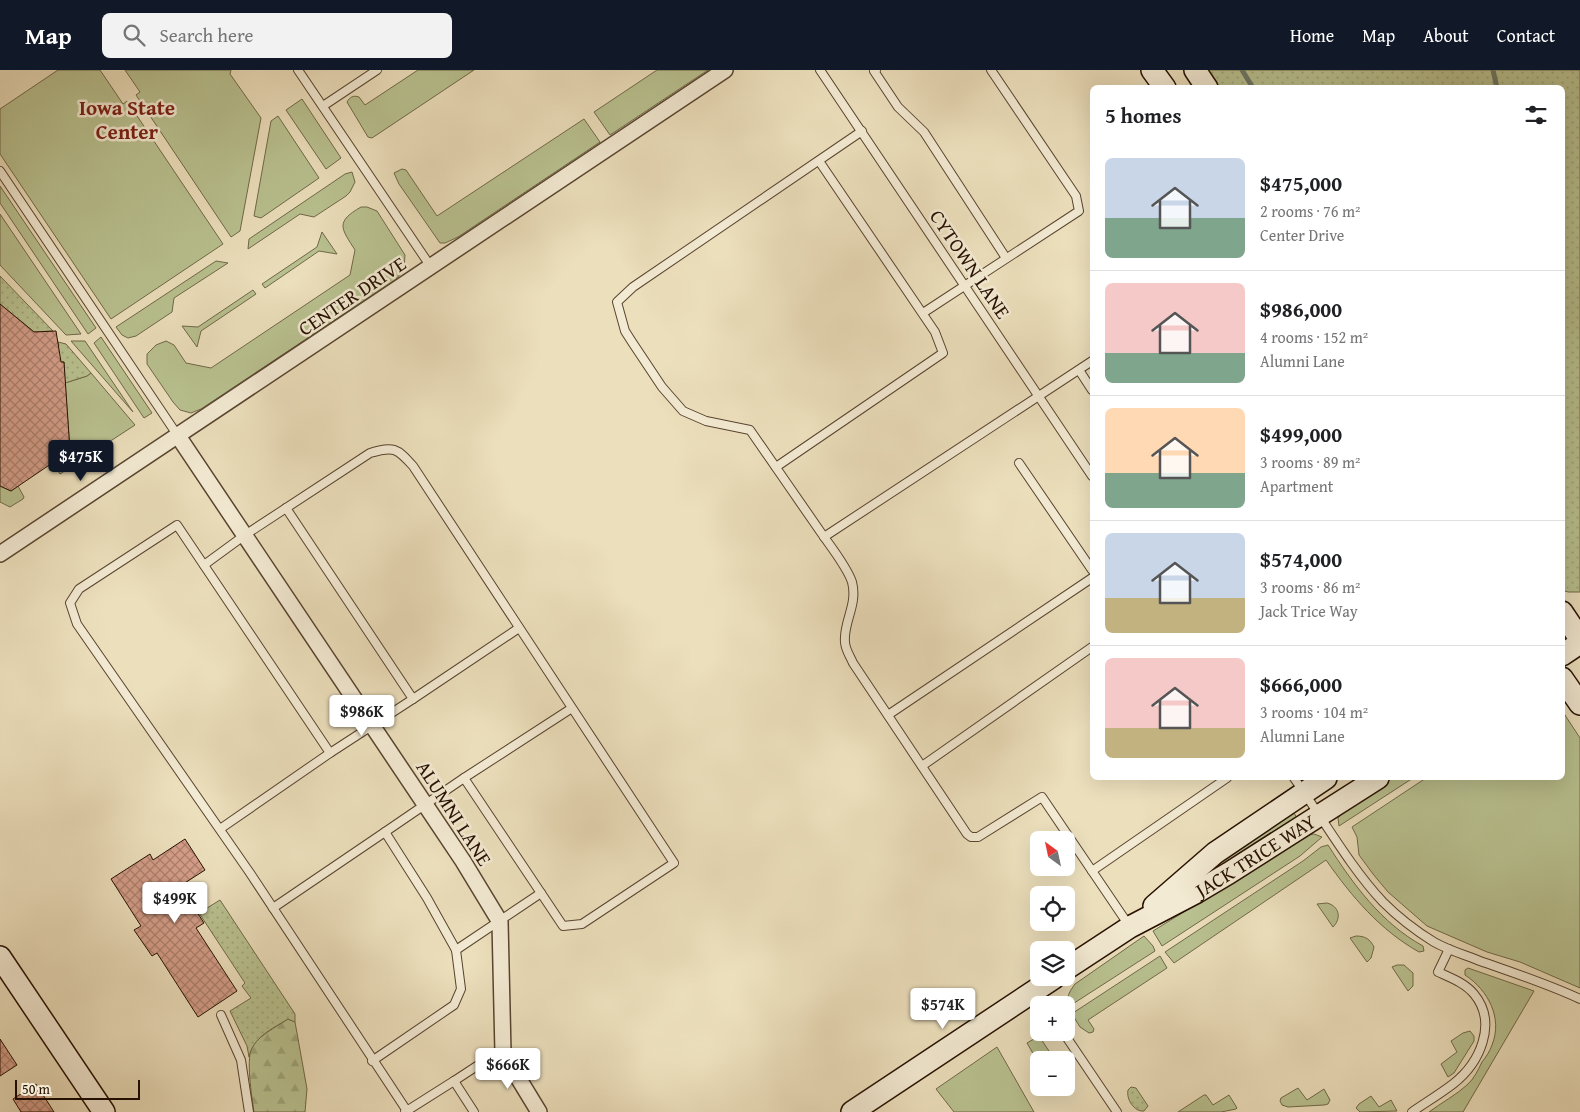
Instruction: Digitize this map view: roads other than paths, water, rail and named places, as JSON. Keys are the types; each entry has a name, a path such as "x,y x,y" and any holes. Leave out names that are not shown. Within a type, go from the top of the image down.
{"street":[{"name":"CENTER DRIVE","path":"0,554 725,70"},
{"path":"1152,70 1163,85"},
{"path":"1195,70 1205,85"},
{"name":"ALUMNI LANE","path":"178,436 463,860 500,922 503,1053"},
{"path":"1568,615 1580,639"},
{"path":"1565,653 1580,643"},
{"path":"1565,682 1580,704"},
{"name":"JACK TRICE WAY","path":"1130,927 1299,785 1318,780"},
{"name":"JACK TRICE WAY","path":"1075,964 1130,927 1213,883 1375,780"},
{"path":"0,957 104,1112"},
{"path":"852,1112 1030,1004"},
{"path":"503,1053 539,1112"}],"lane":[{"path":"298,70 431,267"},
{"path":"323,106 377,70"},
{"name":"CYTOWN LANE","path":"820,70 1090,473"},
{"path":"876,70 874,71 898,107 924,132 1006,258"},
{"path":"922,313 1079,210 1076,196 991,70"},
{"path":"862,132 633,287 617,302 625,331 662,387 683,411 706,421 750,430 824,537 852,582 853,598 846,628 845,642 847,652 968,834 971,837 978,837 1042,797 1130,927"},
{"path":"776,467 943,353 935,332 818,161"},
{"path":"0,171 178,436"},
{"path":"824,537 1090,362"},
{"path":"1079,370 1090,387"},
{"path":"204,565 245,535 370,453 388,448 400,451 413,466 674,863 582,924 563,926 464,778"},
{"path":"1019,463 1090,567"},
{"path":"286,508 414,699"},
{"path":"330,753 177,525 79,589 70,603 77,624 220,829 406,1111 483,1062 503,1053"},
{"path":"888,715 1090,579"},
{"path":"220,829 330,753 519,628"},
{"path":"922,766 1090,648"},
{"path":"273,908 425,804 572,708"},
{"path":"1092,871 1224,780"},
{"path":"1299,785 1360,874 1384,902 1408,923 1448,949 1530,977 1580,1000"},
{"path":"372,1061 454,1004 461,989 456,950 428,898 385,832"},
{"path":"456,950 541,893"},
{"path":"1412,1112 1453,1084 1464,1074 1480,1049 1484,1038 1485,1018 1478,1001 1464,985 1438,972 1448,949"},
{"path":"221,1015 241,1060 249,1112"},
{"path":"1069,1041 1117,1112"},
{"path":"454,1081 474,1112"}],"waterway":[{"path":"1242,70 1251,85"},
{"path":"1493,70 1496,85"}],"district":[{"name":"Iowa State Center","path":"127,120"}]}
